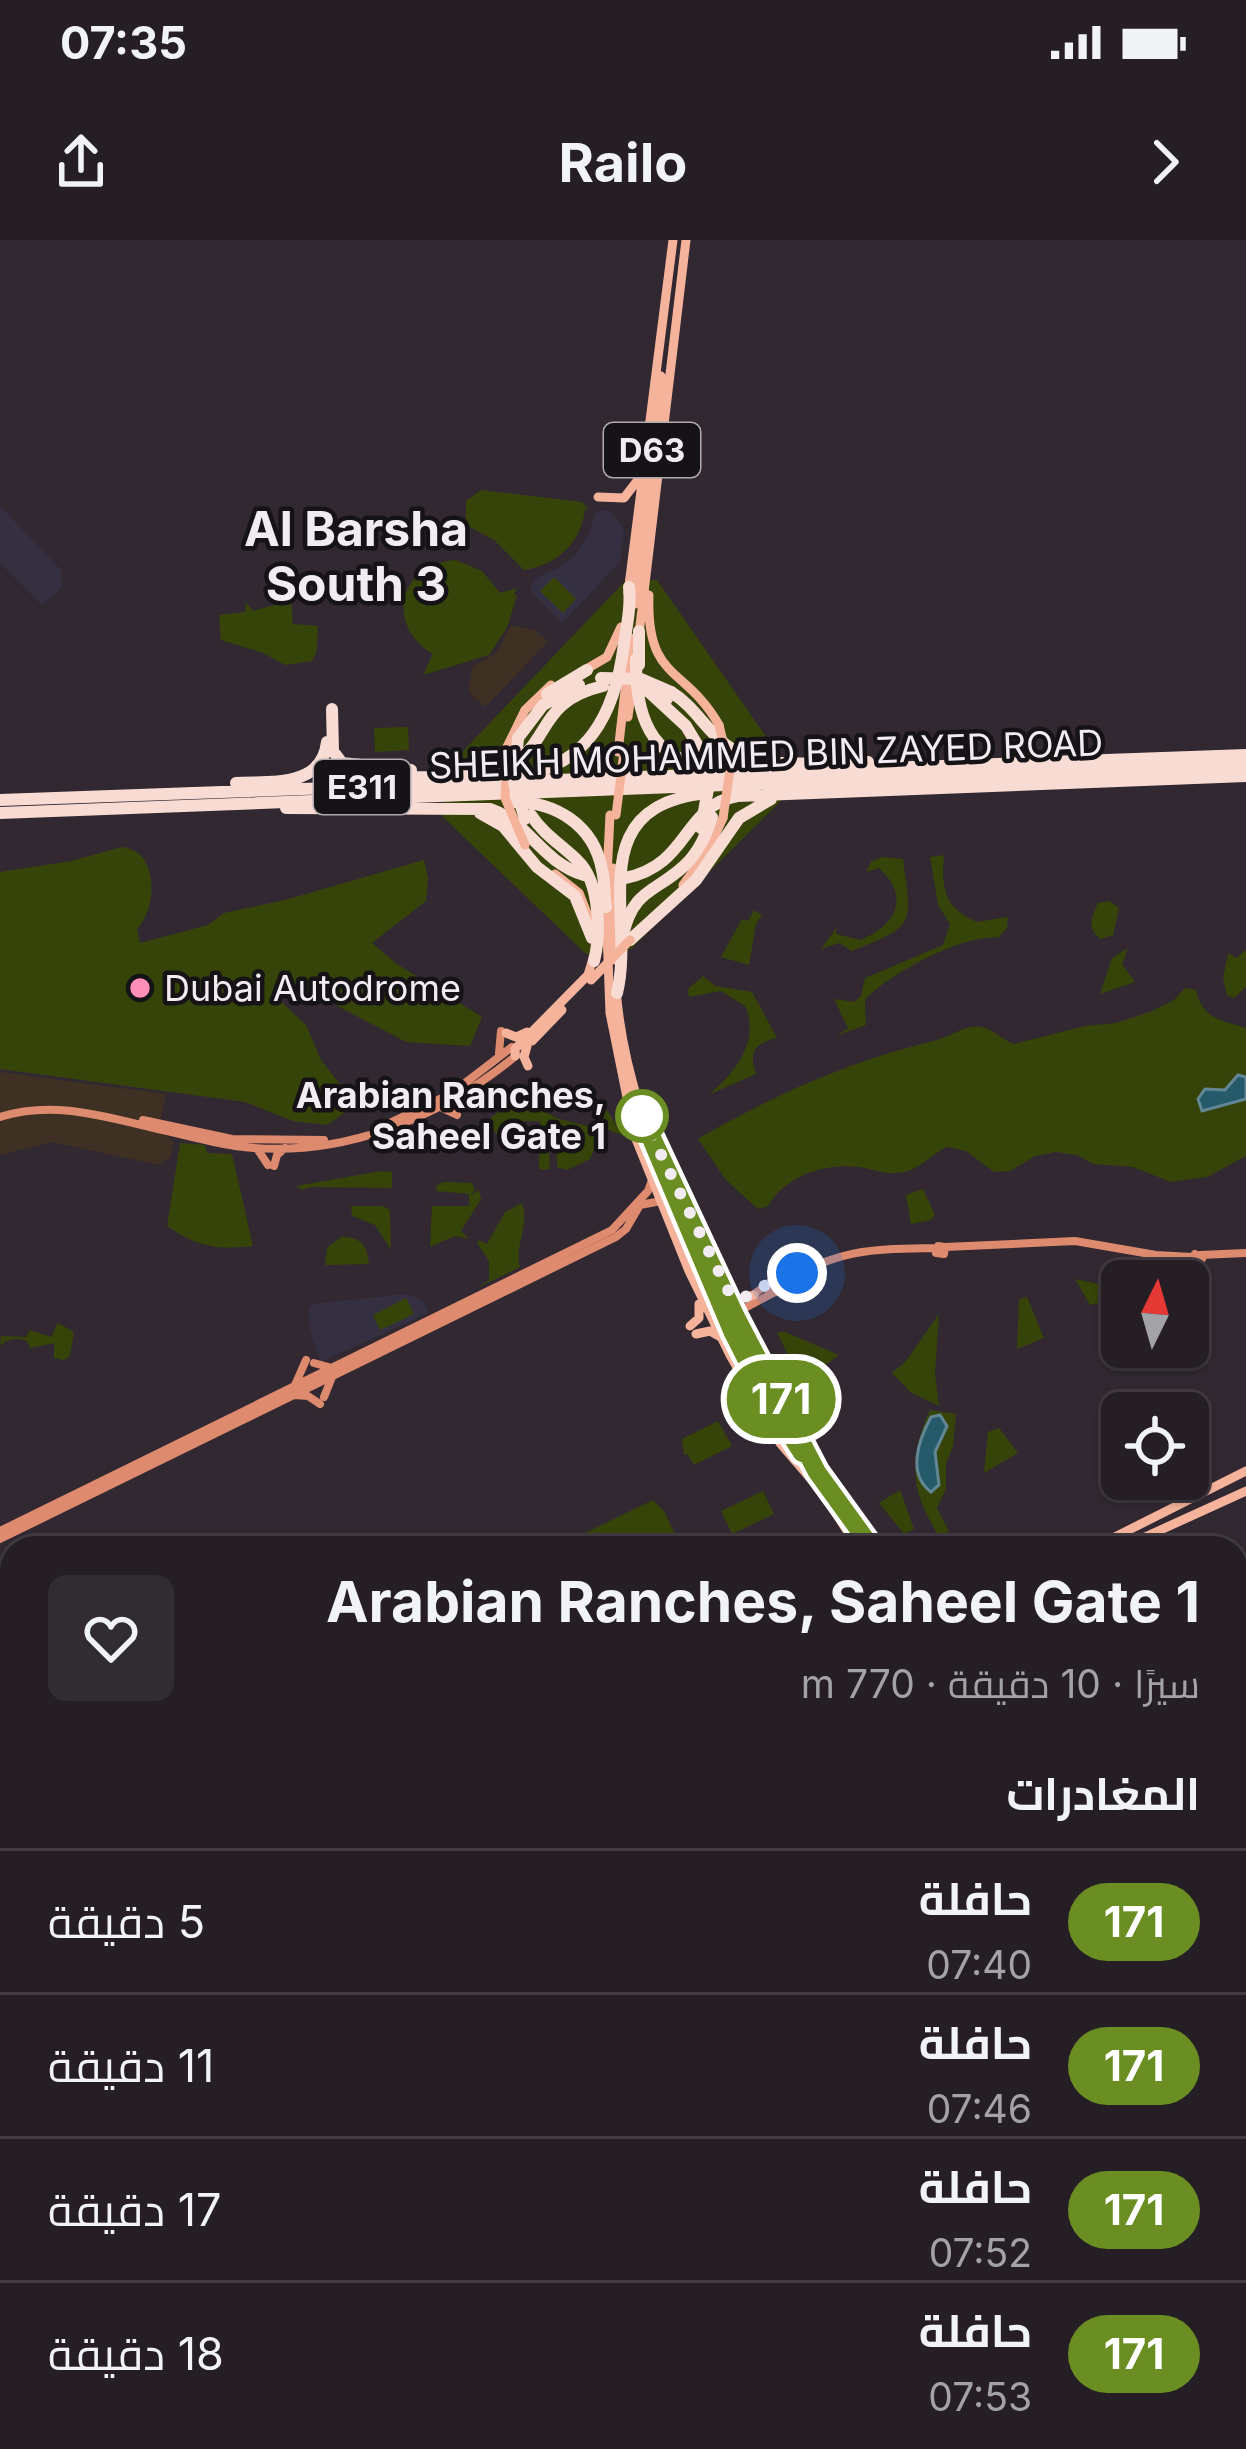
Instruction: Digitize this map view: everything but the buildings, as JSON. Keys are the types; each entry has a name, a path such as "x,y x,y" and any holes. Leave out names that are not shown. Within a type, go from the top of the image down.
{"highway":[{"path":"426,785 526,775 552,766 583,745 601,724 616,690 629,587"},
{"path":"639,631 639,667 645,688 704,749"},
{"path":"635,659 635,696 641,716 651,735 669,752 708,767 795,762"},
{"path":"580,877 526,827 514,783 517,742 529,715 545,695 587,670"},
{"path":"517,742 538,710 570,689 641,679 702,718 737,752 757,760 923,766"},
{"path":"318,788 499,770 518,761 556,709 602,682 669,695 694,723 715,778 710,825 694,865 661,906"},
{"path":"332,709 333,751 349,766 478,773"},
{"path":"145,795 303,777 322,761 329,742 332,757 343,767 382,768"},
{"name":"SHEIKH MOHAMMED BIN ZAYED ROAD","path":"0,800 1246,755"},
{"name":"SHEIKH MOHAMMED BIN ZAYED ROAD","path":"0,813 1246,765"},
{"path":"1020,785 1161,769"},
{"path":"710,825 679,861 651,880 626,883 669,858 700,815 718,802 742,795 1246,776"},
{"path":"620,954 619,869 626,845 646,819 681,798 782,784"},
{"path":"630,940 696,880 744,813 767,800 818,792"},
{"path":"319,808 516,802 545,806 571,818 590,839 602,865 606,907"},
{"path":"213,805 471,811 499,822 537,867 575,896 585,911 592,938"},
{"path":"413,809 484,808 526,827 587,865 597,884 607,974"},
{"path":"616,993 626,922 636,902 683,867 710,825"},
{"path":"559,847 578,861 593,886 594,961"}],"main road":[{"name":"D63","path":"629,587 641,470 679,240"},
{"name":"D63","path":"621,752 646,496 679,240"},
{"name":"D63","path":"679,240 639,631 613,815 606,907 614,1042 634,1108 782,1431 863,1536"},
{"path":"646,496 651,403"},
{"path":"598,497 628,496 641,470"},
{"path":"646,567 650,574 648,628 657,656 719,725 729,763 710,825"},
{"path":"587,670 607,657 618,640 629,587"},
{"path":"515,1052 584,979 594,961 588,911 579,893 505,798 517,742"},
{"name":"D63","path":"613,815 616,993 634,1108 632,1130 700,1293 725,1315 741,1316 748,1358 770,1404 851,1536"},
{"path":"432,1105 527,1046 661,906"},
{"path":"432,1105 458,1113 466,1090 493,1067 502,1049 503,1032 516,1037 532,1031"},
{"path":"527,1046 527,1067"},
{"path":"493,1067 527,1067"},
{"path":"250,1148 344,1142 466,1090"},
{"path":"0,1114 46,1108 87,1111 250,1148 261,1152 272,1166 285,1148"},
{"name":"D63","path":"634,1108 675,1167 725,1315 723,1340 774,1434 864,1536"},
{"path":"131,1120 266,1142 362,1133 402,1119"},
{"path":"661,1152 675,1167"},
{"path":"0,1535 619,1235 645,1198 652,1178"},
{"path":"645,1198 662,1202"},
{"path":"725,1315 754,1295 842,1253 1075,1240 1196,1259 1246,1255"},
{"path":"700,1293 710,1303 721,1301 723,1295 712,1277"},
{"path":"712,1277 736,1299 754,1295"},
{"path":"725,1315 774,1286"},
{"path":"700,1293 700,1315 693,1330 713,1332 723,1340"},
{"path":"725,1315 746,1345 748,1358"},
{"path":"292,1392 310,1361 334,1371"},
{"path":"292,1392 322,1401 334,1371"},
{"path":"782,1431 814,1475"},
{"path":"1117,1536 1246,1473"},
{"path":"1148,1536 1246,1492"}],"shaded area":[{"path":"0,506 62,571 62,586 42,605 0,563"},
{"path":"610,511 624,528 620,562 562,623 530,591 534,579 559,568 578,552 594,514"},
{"path":"511,625 535,630 548,642 485,707 469,692 472,667 496,653"},
{"path":"0,1072 166,1094 159,1127 174,1143 170,1158 159,1165 52,1142 0,1155"},
{"path":"405,1294 423,1300 429,1313 320,1362 310,1330 313,1304"}],"green space":[{"path":"481,490 582,502 589,510 585,509 579,532 565,551 546,564 524,570 494,540 466,525 466,501"},
{"path":"456,560 482,571 500,593 517,588 517,595 507,628 489,655 423,675 433,654 408,627 405,597 421,572"},
{"path":"554,577 576,599 563,613 540,591"},
{"path":"657,580 778,754 781,801 631,949 586,954 442,816 448,767 625,581"},
{"path":"291,600 293,624 318,626 312,661 285,665 221,640 219,615 245,612 246,602 253,611"},
{"path":"408,727 409,750 375,752 374,728"},
{"name":"Dubai Autodrome","path":"122,847 143,858 149,869 151,895 137,929 140,943 208,925 224,913 424,860 426,901 372,943 482,1017 470,1046 406,1042 288,980 275,996 306,1025 321,1060 348,1094 344,1113 327,1125 293,1121 245,1102 0,1069 0,872"},
{"path":"944,855 944,887 957,910 977,922 1008,917 1007,928 998,938 947,949 890,979 865,1000 866,1025 836,1036 848,1028 834,999 854,1002 861,996 865,978 943,945 950,924 938,905 930,857"},
{"path":"882,857 903,859 908,898 905,920 888,935 852,951 839,943 821,949 837,927 836,934 860,940 890,919 897,900 895,890 879,868 866,872 871,862"},
{"path":"1109,901 1119,908 1113,935 1101,939 1093,931 1092,918 1098,903"},
{"path":"754,910 762,915 749,965 721,957 742,919 748,921"},
{"path":"1128,948 1122,964 1135,982 1100,994 1112,958"},
{"path":"1246,950 1246,987 1234,998 1227,995 1223,979 1228,953 1236,958"},
{"path":"703,976 715,986 752,992 777,1038 755,1050 756,1074 708,1095 735,1067 750,1031 745,1006 721,991 689,997 688,989"},
{"path":"1185,988 1196,990 1203,1007 1214,1017 1246,1028 1246,1156 1207,1177 1171,1182 1133,1167 1093,1164 1077,1155 1056,1152 1035,1156 1010,1171 994,1172 966,1151 947,1147 904,1172 845,1166 819,1170 795,1179 768,1206 758,1209 726,1180 698,1139 814,1080 964,1029 986,1028 1014,1044 1116,1023 1174,1000"},
{"path":"520,1096 556,1118 598,1129 601,1112 579,1106 603,1106 624,1136 601,1132 590,1159 567,1170 557,1167 556,1125 548,1124 550,1169 542,1170 540,1121 524,1121 524,1135 497,1135 484,1123"},
{"path":"180,1143 205,1145 207,1153 232,1154 253,1246 208,1245 167,1226"},
{"path":"392,1172 392,1188 302,1190 296,1186"},
{"path":"472,1183 471,1195 479,1190 481,1199 461,1231 469,1239 455,1236 430,1247 432,1206 469,1206 469,1194 437,1191 436,1186"},
{"path":"923,1189 935,1215 911,1224 906,1195"},
{"path":"522,1203 520,1267 477,1288 489,1280 489,1261 477,1243 487,1244 505,1212"},
{"path":"351,1206 390,1210 391,1250 375,1225 352,1216"},
{"path":"341,1237 362,1243 369,1264 325,1265 327,1248"},
{"path":"1075,1279 1101,1285 1101,1302 1090,1305"},
{"path":"1027,1297 1044,1338 1017,1349 1019,1299"},
{"path":"406,1298 414,1314 380,1330 373,1315"},
{"path":"939,1314 935,1374 939,1406 910,1392 892,1373"},
{"path":"58,1323 74,1332 70,1356 64,1360 54,1358 54,1343 30,1348 27,1341 16,1339 0,1346 1,1336 26,1337 30,1330 51,1337"},
{"path":"777,1332 839,1355 820,1369 811,1356 794,1368"},
{"path":"930,1410 956,1414 946,1489 937,1508 949,1531 939,1536 922,1504 915,1466 926,1490 931,1492 939,1485 935,1452 947,1426 926,1425 915,1463"},
{"path":"718,1421 732,1446 694,1465 684,1455 682,1439"},
{"path":"999,1428 1018,1453 984,1473 988,1432"},
{"path":"900,1490 914,1529 904,1534 879,1503"},
{"path":"763,1491 774,1514 732,1534 721,1511"},
{"path":"653,1500 676,1536 579,1536"}],"water":[{"path":"1238,1075 1246,1077 1246,1099 1202,1111 1198,1099 1205,1089 1225,1090"},
{"path":"940,1415 947,1426 935,1452 939,1485 931,1492 919,1476 917,1457 931,1417"}],"bus line":[{"name":"171","path":"802,1453 733,1333 639,1110 736,1317 817,1472 864,1536"}],"place":[{"name":"Dubai Autodrome","path":"140,988"},
{"name":"Arabian Ranches, Saheel Gate 1","path":"642,1116"}],"district":[{"name":"Al Barsha South 3","path":"356,556"}],"route":[{"path":"642,1116 731,1296 740,1300 770,1281 797,1273"}]}
